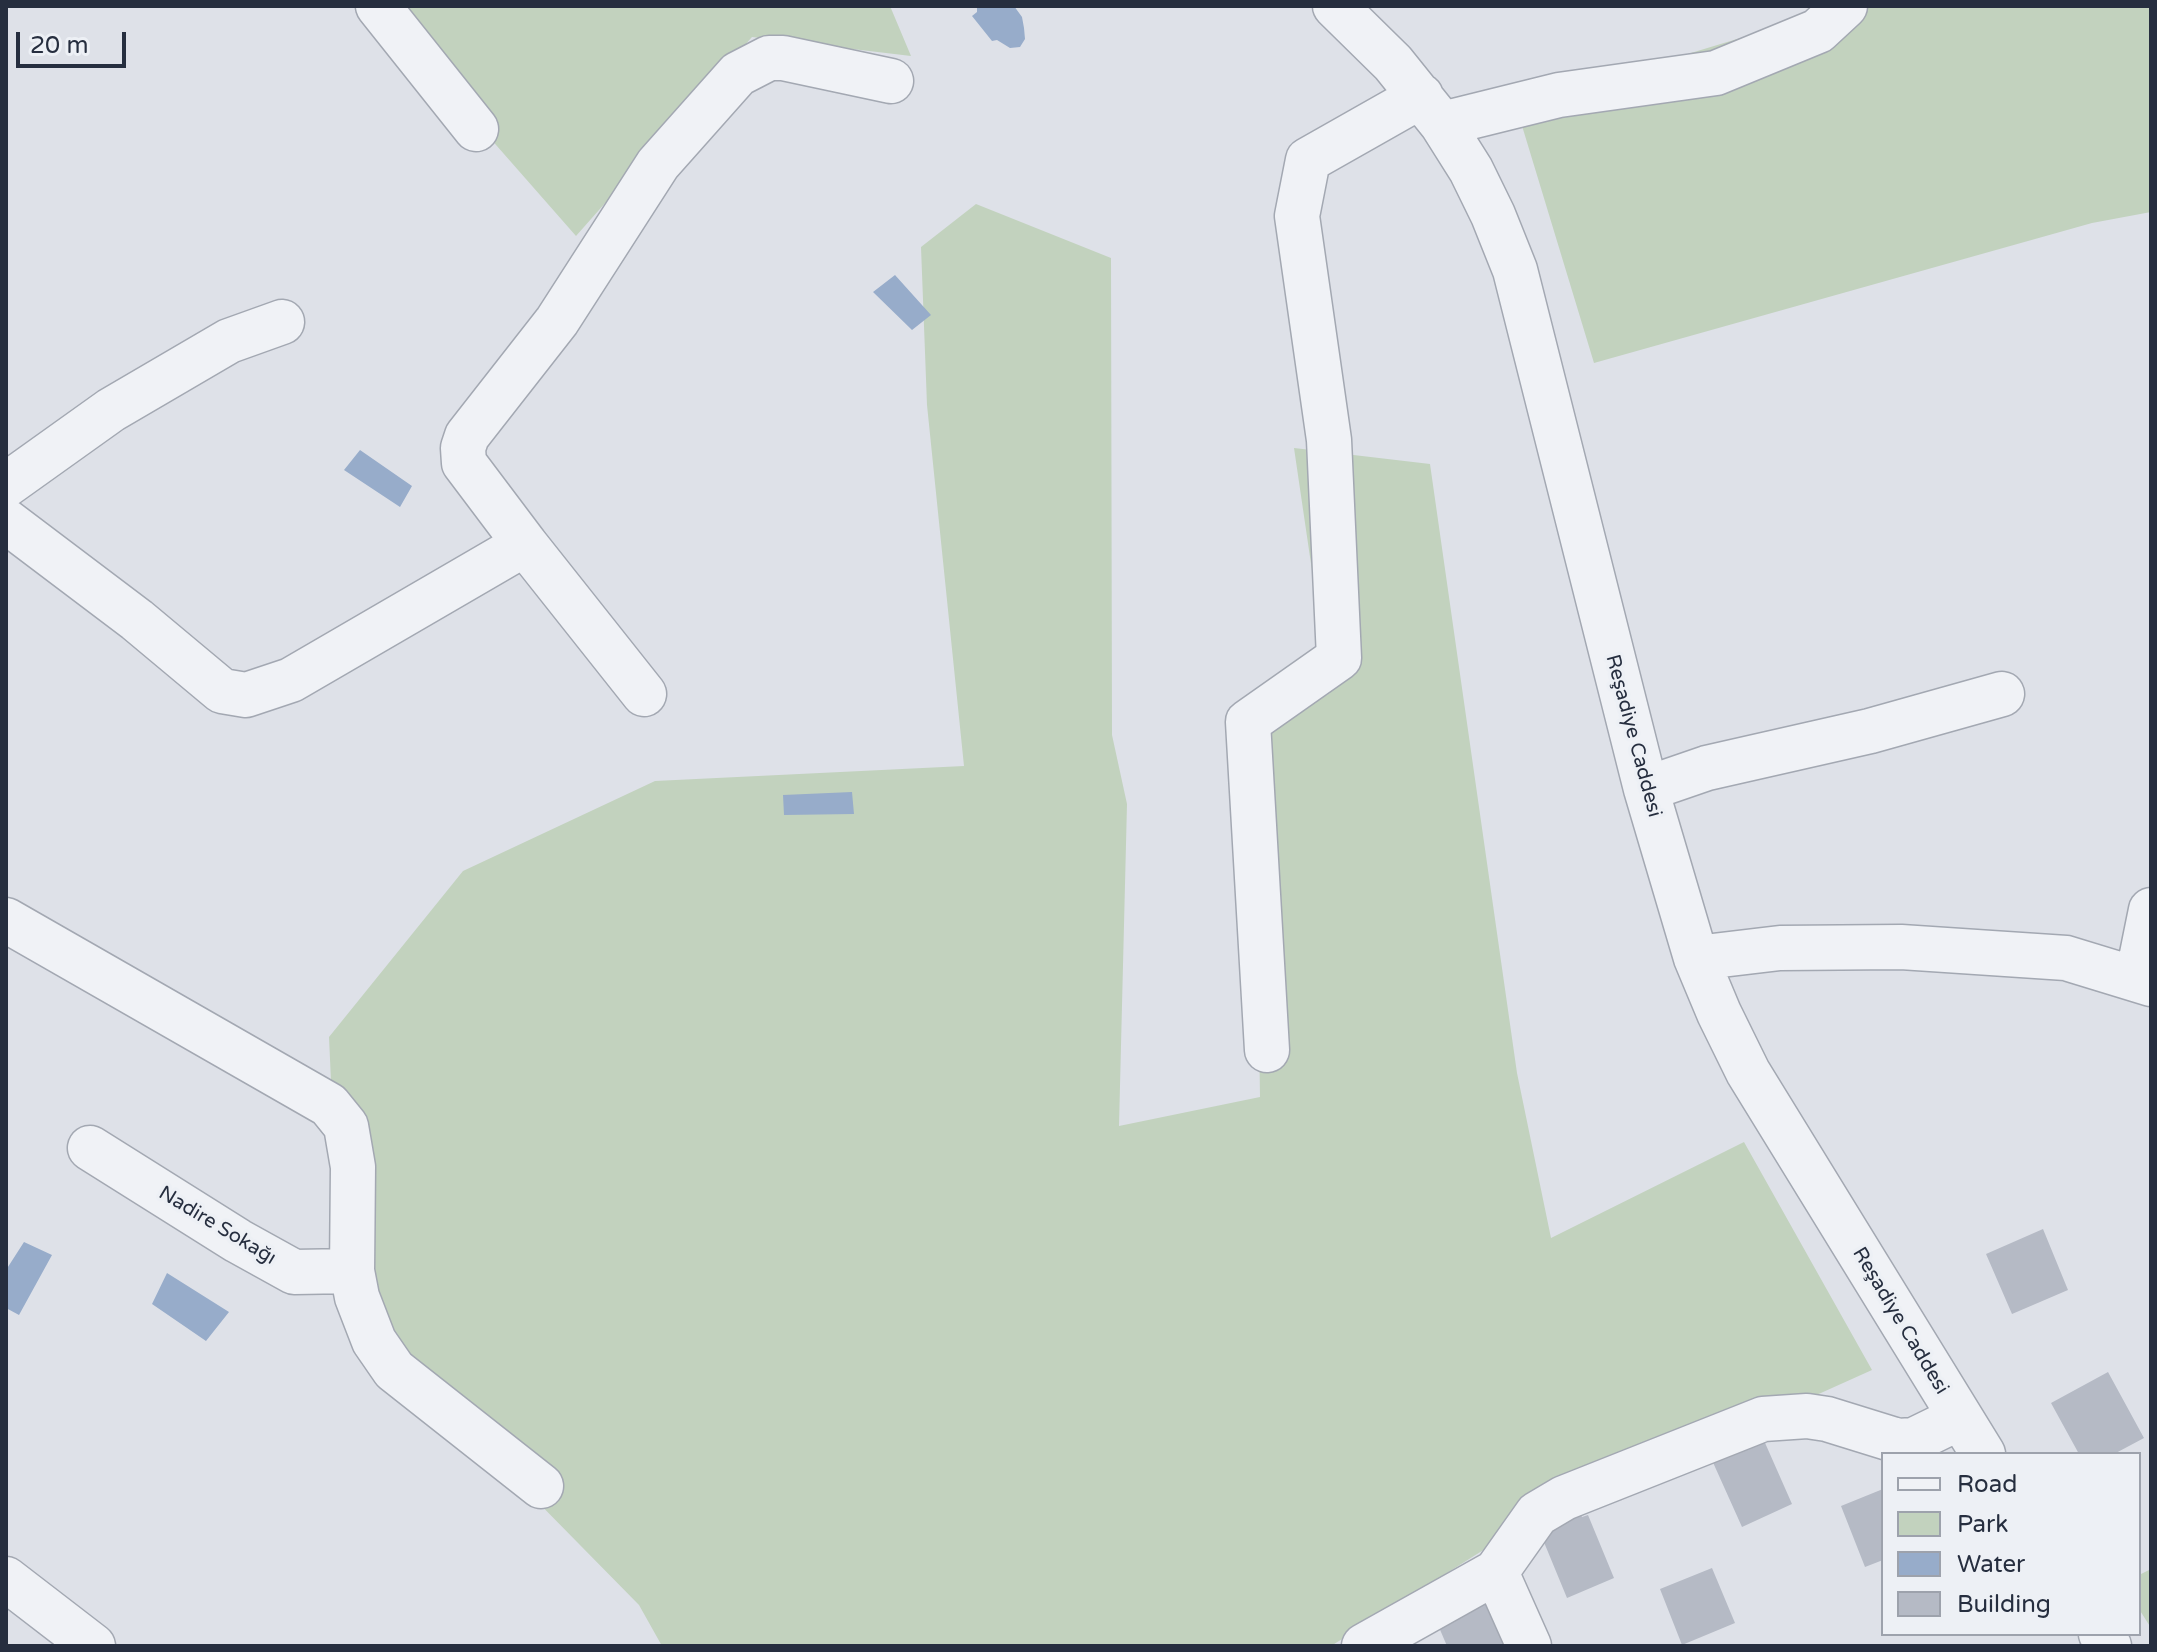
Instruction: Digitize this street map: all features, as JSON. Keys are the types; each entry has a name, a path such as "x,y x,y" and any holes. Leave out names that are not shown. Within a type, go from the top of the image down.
{"street":[{"path":"378,6 476,129"},
{"name":"Reşadiye Caddesi","path":"1335,6 1432,110 1471,170 1515,270 1646,789 1696,958 1748,1072 1982,1452"},
{"path":"1267,1050 1248,722 1339,658 1329,440 1297,216 1308,160 1432,110 1716,73 1791,23 1818,31 1845,6"},
{"path":"644,694 464,463 463,448 467,436 557,321 658,164 738,74 769,58 817,64 891,81"},
{"path":"6,485 111,410 229,341 282,322"},
{"path":"6,521 137,620 222,691 246,695 291,680 525,544"},
{"path":"1646,789 1707,768 1870,731 2002,694"},
{"path":"1696,958 1780,948 1901,947 2066,958 2144,981 2151,910"},
{"path":"6,920 329,1105 346,1126 353,1167 352,1271 357,1297 374,1341 394,1370 541,1486"},
{"name":"Nadire Sokağı","path":"90,1148 238,1241 294,1272 352,1271"},
{"path":"1364,1646 1496,1572 1537,1514 1564,1498 1763,1419 1807,1416 1898,1441 1914,1440 1959,1418"},
{"path":"1496,1572 1529,1646"},
{"path":"6,1579 93,1646"}],"green space":[{"path":"374,6 890,6 911,56 752,37 576,236"},
{"path":"1846,6 2151,6 2151,212 2092,223 1594,363 1516,106"},
{"path":"976,204 1111,258 1112,735 1127,804 1119,1126 1260,1097 1255,740 1330,693 1294,448 1430,464 1517,1073 1551,1238 1744,1142 1872,1370 1512,1532 1331,1646 662,1646 639,1605 341,1302 329,1037 463,871 655,781 964,766 927,405 921,247"},
{"path":"2151,1569 2151,1628 2141,1612 2141,1574"}],"water":[{"path":"977,6 1014,6 1022,17 1024,28 1025,39 1020,47 1010,48 997,40 992,41 972,16 977,12"},
{"path":"895,275 931,315 912,330 873,292"},
{"path":"360,450 412,486 400,507 344,470"},
{"path":"852,792 854,814 784,815 783,795"},
{"path":"24,1242 52,1255 19,1315 6,1308 6,1270"},
{"path":"167,1273 229,1312 206,1341 152,1304"}],"building":[{"path":"2043,1229 2068,1290 2012,1314 1986,1254"},
{"path":"2108,1372 2144,1438 2118,1452 2078,1452 2051,1403"},
{"path":"1762,1436 1792,1504 1742,1527 1711,1458"},
{"path":"1881,1490 1881,1561 1865,1567 1841,1506"},
{"path":"1577,1505 1582,1517 1588,1515 1614,1578 1567,1598 1541,1535 1558,1527 1553,1515"},
{"path":"1712,1568 1735,1623 1682,1645 1660,1589"},
{"path":"1492,1601 1512,1646 1447,1646 1438,1625"}]}
